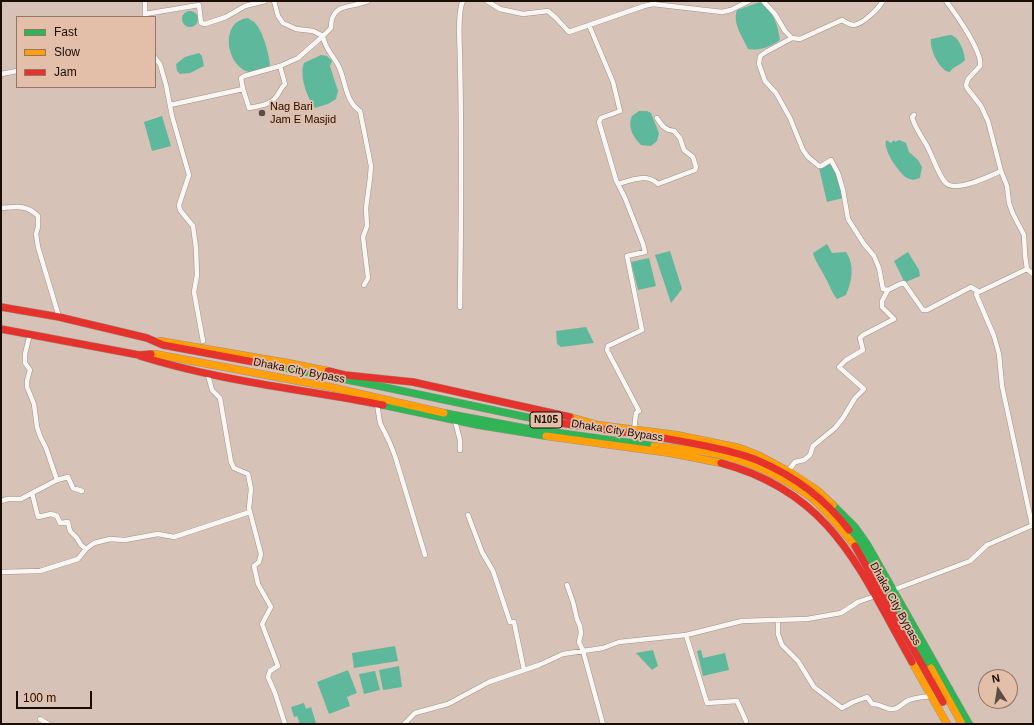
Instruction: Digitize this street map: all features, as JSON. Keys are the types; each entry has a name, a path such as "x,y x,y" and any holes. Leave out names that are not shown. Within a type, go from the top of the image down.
{"main road":[{"name":"Dhaka City Bypass","path":"1,307 60,317 150,339 164,345 379,386 526,417 620,433 677,440 721,449 758,460 786,474 814,494 840,518 858,540 962,724"},
{"name":"Dhaka City Bypass","path":"1,329 138,355 155,354 330,387 420,408 524,428 720,455 757,466 782,479 810,498 836,523 853,544 956,724"},
{"path":"150,339 288,363 344,375 413,382 570,416 598,425 677,436 740,448 760,456 788,471 817,490 843,514 867,544 969,724"},
{"path":"138,355 175,367 208,375 377,404 455,421 524,433 718,461 768,479 790,492 817,514 839,537 849,551 875,596 947,724"}],"street":[{"path":"145,1 145,16 199,5 201,23 205,24 226,17 245,6 265,1"},
{"path":"274,1 278,16 283,23 296,29 313,31 323,36 325,44 339,67 350,101 354,107 360,111 371,166 366,208 367,226 363,236 368,278 364,285"},
{"path":"280,66 285,84 280,89 276,97 269,103 249,108 241,78 280,66 298,58 331,28 331,19 336,11 368,1"},
{"path":"460,306 460,31 461,5 464,1"},
{"path":"487,1 500,9 523,14 548,11 568,32 653,4 722,12 731,10 749,1"},
{"path":"764,1 775,14 785,31 792,38"},
{"path":"883,1 879,7 855,25 850,25 842,20 800,39 792,38 760,56 759,64 765,81 776,93 782,103 803,150 808,157 818,166 821,166 831,160 838,173 843,190 848,219 864,244 874,256 879,268 884,289 888,290"},
{"path":"946,1 963,25 979,56 981,63 980,66 968,79 966,84 967,88 981,106 988,121 1001,171 1007,186 1009,203 1024,235 1027,269 1033,274"},
{"path":"589,25 612,82 620,111 601,118 599,122 618,184 625,198 645,252 627,256 642,330 608,346 607,350 638,411 636,413 634,430"},
{"path":"158,64 189,175 179,205 180,210 193,226 198,275 194,292 203,341"},
{"path":"1,74 16,71"},
{"path":"170,105 243,88"},
{"path":"914,115 912,118 947,184 952,186 966,185 1001,171"},
{"path":"618,184 648,178 658,184 695,170 696,167 693,157 684,150 680,138 674,131 667,130 663,127 657,118"},
{"path":"1,208 18,207 31,209 38,216 38,227 36,234 38,247 60,317"},
{"path":"893,590 970,560 987,545 1032,525 1002,386 999,354 994,336 976,294 1027,269"},
{"path":"788,471 795,462 804,460 810,455 813,446 835,428 855,398 864,389 839,367 846,360 863,350 860,338 863,334 894,319 882,307 882,301 888,290 904,283 923,310 927,310 971,287 979,292"},
{"path":"30,334 25,354 25,363 30,370 26,381 27,387 35,408 39,432 57,480"},
{"path":"208,375 212,390 220,398 231,462 234,468 248,474 251,489 250,512 261,554 259,562 254,566 256,578 271,607 262,624 278,666 270,671 268,677 285,724"},
{"path":"377,404 380,423 390,441 425,555"},
{"path":"455,421 460,440 460,450"},
{"path":"1,501 8,499 21,499 57,480 68,477 74,488 82,491"},
{"path":"32,493 38,516 51,514 57,516 60,523 68,522 70,531 86,549"},
{"path":"1,572 40,571 78,559 86,549 94,543 110,539 125,540 158,534 174,537 250,512"},
{"path":"468,515 482,552 493,571 510,622 514,622 524,670"},
{"path":"567,585 573,602 576,619 580,626 581,633 579,642 583,651 603,724"},
{"path":"404,724 415,713 448,704 489,682 563,654 603,648 619,642 686,635 742,621 807,619 841,613 858,602 875,596"},
{"path":"778,620 778,634 782,646 798,661 814,687 842,708 867,697 872,704 876,703 890,709 895,709 899,708 908,700 931,696"},
{"path":"686,635 707,702 737,701 746,722"},
{"path":"40,719 48,724"}],"shaded area":[{"path":"760,2 765,5 772,14 778,29 780,40 765,48 748,49 737,25 737,10"},
{"path":"187,11 193,11 198,16 196,25 193,27 187,27 182,22 182,16"},
{"path":"248,18 259,28 266,44 269,57 270,67 260,71 249,72 241,68 231,53 229,44 233,27 239,21"},
{"path":"950,35 958,41 964,52 965,60 950,72 946,71 936,59 933,53 931,39"},
{"path":"199,53 202,56 204,66 190,73 180,74 177,71 176,64 185,57"},
{"path":"321,55 327,56 332,61 330,66 338,91 336,99 328,104 315,108 309,98 302,74 304,63"},
{"path":"639,111 647,111 651,113 659,133 657,141 651,146 641,145 632,131 630,124 632,116"},
{"path":"162,116 171,146 152,151 144,122"},
{"path":"886,140 891,143 894,140 895,142 899,140 906,143 909,152 918,160 922,167 920,178 913,180 901,173 889,154"},
{"path":"829,163 835,169 837,174 843,198 827,202 819,168"},
{"path":"827,244 832,253 846,252 851,262 852,273 848,290 846,295 837,299 813,253"},
{"path":"670,251 682,289 671,303 655,255"},
{"path":"908,252 919,270 920,276 906,282 904,281 894,261"},
{"path":"649,258 656,286 638,290 631,262"},
{"path":"586,327 594,343 561,347 557,344 556,331"},
{"path":"395,646 398,661 354,668 352,653"},
{"path":"653,650 658,666 652,670 636,653"},
{"path":"701,650 703,658 725,653 729,670 703,676 697,651"},
{"path":"399,666 402,687 383,690 379,670"},
{"path":"348,670 357,693 347,697 350,706 329,714 317,682"},
{"path":"375,671 380,690 364,694 359,674"},
{"path":"304,703 306,709 311,707 316,723 300,724 297,716 294,717 291,707"}],"traffic: fast":[{"path":"270,365 560,423"},
{"path":"383,405 478,425 546,436"},
{"path":"444,413 524,428 654,446"},
{"path":"833,505 855,527 867,544 969,724"},
{"path":"849,530 862,546 931,668"}],"traffic: slow":[{"path":"160,341 328,371"},
{"path":"151,354 330,387 444,413"},
{"path":"570,417 598,425 677,435 740,448 760,456 788,471 817,490 833,505"},
{"path":"546,436 670,453 721,463"},
{"path":"654,446 721,455 756,466 778,477 809,496 833,520 855,546"},
{"path":"912,662 947,724"},
{"path":"931,668 962,724"}],"traffic: jam":[{"path":"1,307 59,317 147,338 163,345 270,365"},
{"path":"1,329 139,355 151,354"},
{"path":"140,356 200,372 383,405"},
{"path":"328,371 345,375 413,382 570,417"},
{"path":"560,423 683,441 752,458 785,474 808,490 820,499 849,530"},
{"path":"721,463 759,476 791,494 817,515 839,540 858,567 912,662"},
{"path":"855,546 943,702"}],"place":[{"name":"Nag Bari Jam E Masjid","path":"262,113"}]}
